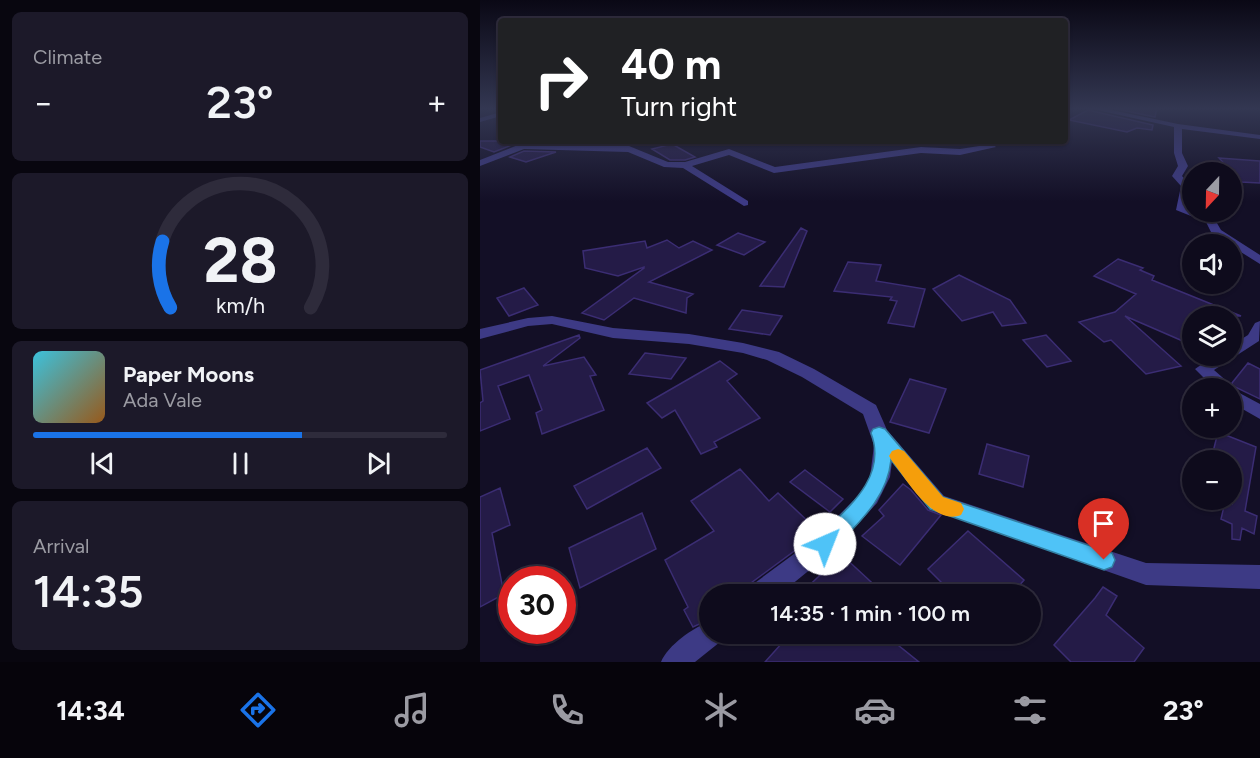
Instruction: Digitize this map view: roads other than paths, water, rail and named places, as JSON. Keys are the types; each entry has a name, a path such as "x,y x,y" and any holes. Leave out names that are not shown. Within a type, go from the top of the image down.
{"street":[{"path":"1178,139 1178,153 1183,166 1177,176 1186,186 1181,210 1210,220 1215,232 1260,260"},
{"path":"480,163 523,146 629,149 667,165 685,165 729,152 774,170 921,150 960,152 992,147"},
{"path":"685,165 744,203"},
{"path":"480,334 528,322 552,320 613,333 689,339 743,348 772,356 808,372 870,410 884,445 880,477 870,497 825,544 774,584"},
{"path":"1242,345 1254,338 1260,326"},
{"path":"1208,366 1203,369 1213,378"},
{"path":"1242,402 1260,412"},
{"path":"879,433 937,504 1146,574 1260,577"},
{"path":"674,662 699,642"}]}
